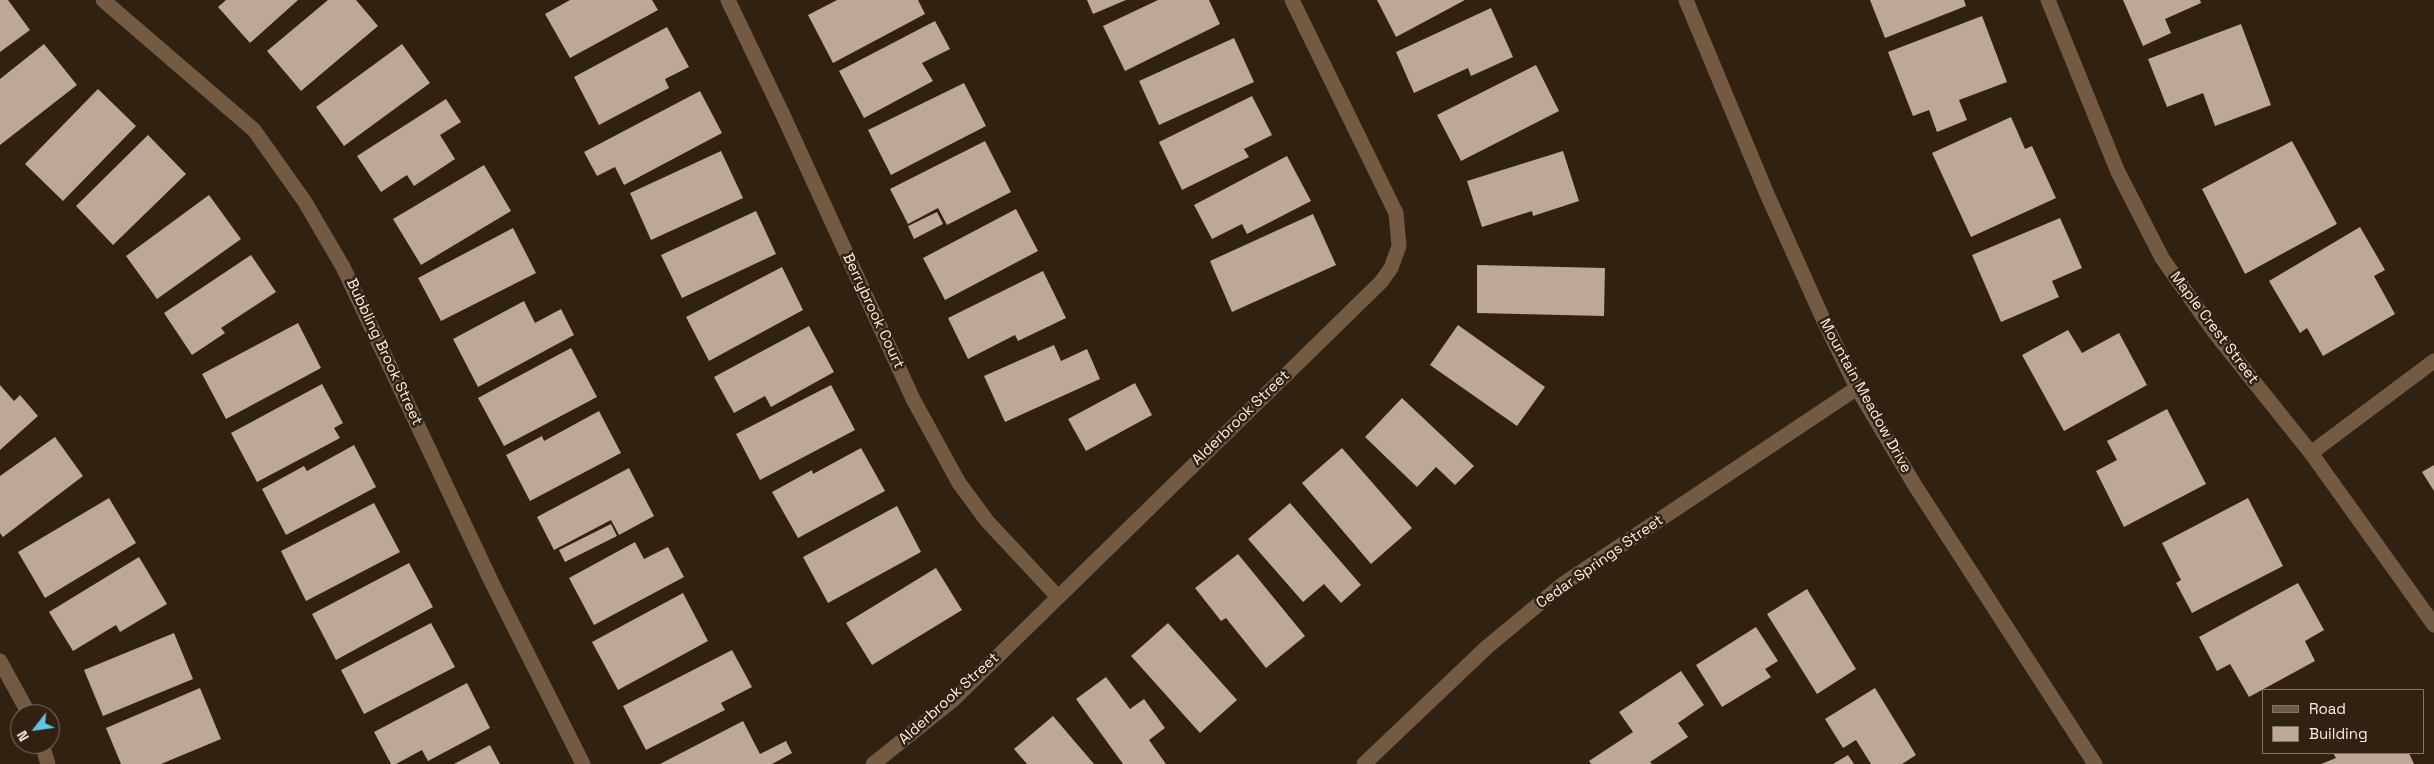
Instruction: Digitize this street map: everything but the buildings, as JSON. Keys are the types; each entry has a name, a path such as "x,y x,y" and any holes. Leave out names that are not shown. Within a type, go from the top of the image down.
{"street":[{"name":"Bubbling Brook Street","path":"103,0 254,130 305,202 343,267 492,582 583,764"},
{"name":"Berrybrook Court","path":"728,0 788,124 913,398 959,483 987,521 1058,597"},
{"name":"Alderbrook Street","path":"873,764 953,700 1381,282 1391,268 1399,246 1396,213 1292,0"},
{"name":"Mountain Meadow Drive","path":"1686,0 1811,293 1857,388 1929,508 2095,764"},
{"name":"Maple Crest Street","path":"2048,0 2118,172 2162,258 2215,333 2311,453 2434,625"},
{"path":"2311,453 2434,360"},
{"name":"Cedar Springs Street","path":"1364,764 1487,647 1562,584 1857,388"},
{"path":"0,662 23,704"}]}
